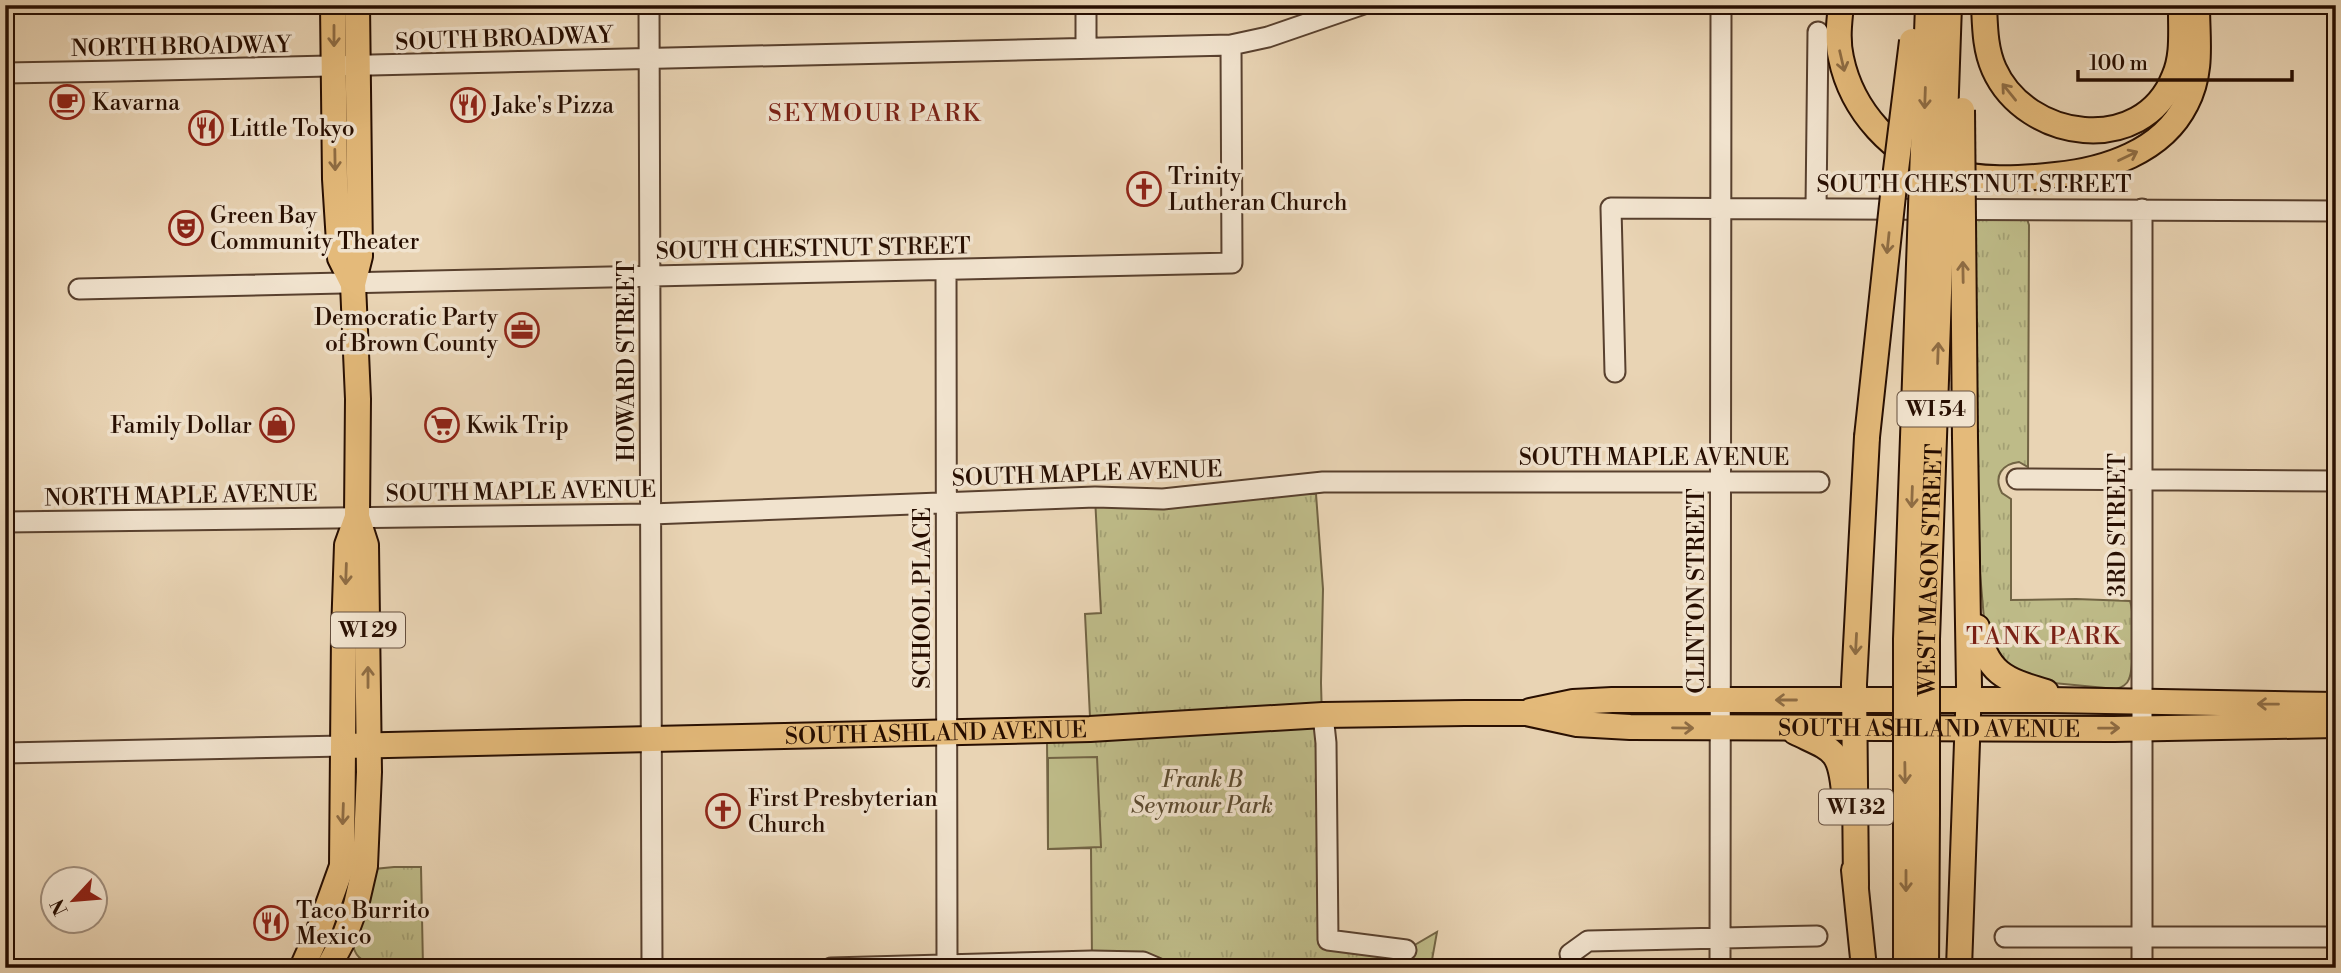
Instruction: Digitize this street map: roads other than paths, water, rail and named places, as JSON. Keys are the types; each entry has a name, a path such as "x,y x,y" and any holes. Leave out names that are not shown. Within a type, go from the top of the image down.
{"main road":[{"name":"WI 29","path":"302,968 342,866 356,745 366,545 356,517 358,399 353,284 360,256 345,67 333,5"},
{"name":"WI 29","path":"345,67 357,5"},
{"path":"1841,5 1841,59 1850,86 1864,112 1895,145 1920,161 1945,171 2007,179 2068,174 2119,161 2160,136 2186,106 2193,90 2181,5"},
{"path":"1854,729 1867,438 1916,5"},
{"name":"WEST MASON STREET","path":"1926,968 1906,639 1928,5"},
{"name":"WEST MASON STREET","path":"1906,968 1927,639 1949,5"},
{"path":"1958,5 1969,593 1969,701 1959,968"},
{"path":"1984,5 1986,44 1998,78 2023,107 2042,120 2075,130 2107,129 2125,124 2142,116 2157,104 2177,70 2205,48 2206,5"},
{"path":"2171,5 2190,59"},
{"path":"2190,59 2197,5"},
{"path":"1969,593 1980,644 1991,666 2006,679 2018,684 2074,700"},
{"name":"SOUTH ASHLAND AVENUE","path":"1525,713 1587,701 2074,700 2336,705"},
{"name":"SOUTH ASHLAND AVENUE","path":"356,745 1134,728 1323,715 1525,713 1589,726 1788,729 2336,725"},
{"path":"1788,729 1830,749 1842,766 1848,840 1856,885"},
{"name":"WI 32","path":"1854,729 1856,885 1864,968"},
{"name":"WI 29","path":"328,968 342,940 363,881 368,830 356,745"}],"street":[{"name":"HOWARD STREET","path":"649,5 652,968"},
{"path":"1086,5 1086,48"},
{"path":"1300,5 1301,26"},
{"name":"SOUTH BROADWAY","path":"345,67 1231,45 1268,37 1361,5"},
{"name":"CLINTON STREET","path":"1720,968 1721,5"},
{"path":"1816,207 1818,32"},
{"name":"SOUTH CHESTNUT STREET","path":"79,289 1232,263 1231,45"},
{"name":"NORTH BROADWAY","path":"5,73 345,67"},
{"name":"SOUTH CHESTNUT STREET","path":"1615,372 1611,208 2336,211"},
{"name":"3RD STREET","path":"2142,209 2142,968"},
{"name":"SCHOOL PLACE","path":"946,270 947,965"},
{"path":"2017,479 2336,481"},
{"name":"SOUTH MAPLE AVENUE","path":"356,517 651,514 1094,497 1163,499 1323,482 1819,482"},
{"name":"NORTH MAPLE AVENUE","path":"5,522 356,517"},
{"path":"1323,715 1326,743 1328,940 1406,950"},
{"path":"5,753 356,745"},
{"path":"1570,954 1588,940 1816,936"},
{"path":"2006,937 2336,937"},
{"path":"831,968 1138,961 1157,968"}],"place":[{"name":"Kavarna","path":"67,102"},
{"name":"Jake's Pizza","path":"468,105"},
{"name":"Little Tokyo","path":"206,128"},
{"name":"Trinity Lutheran Church","path":"1144,189"},
{"name":"Green Bay Community Theater","path":"186,228"},
{"name":"Democratic Party of Brown County","path":"522,330"},
{"name":"Family Dollar","path":"277,425"},
{"name":"Kwik Trip","path":"442,425"},
{"name":"First Presbyterian Church","path":"723,811"},
{"name":"Taco Burrito Mexico","path":"271,923"}],"district":[{"name":"SEYMOUR PARK","path":"875,113"},
{"name":"TANK PARK","path":"2044,636"}],"park label":[{"name":"Frank B Seymour Park","path":"1202,792"}]}
